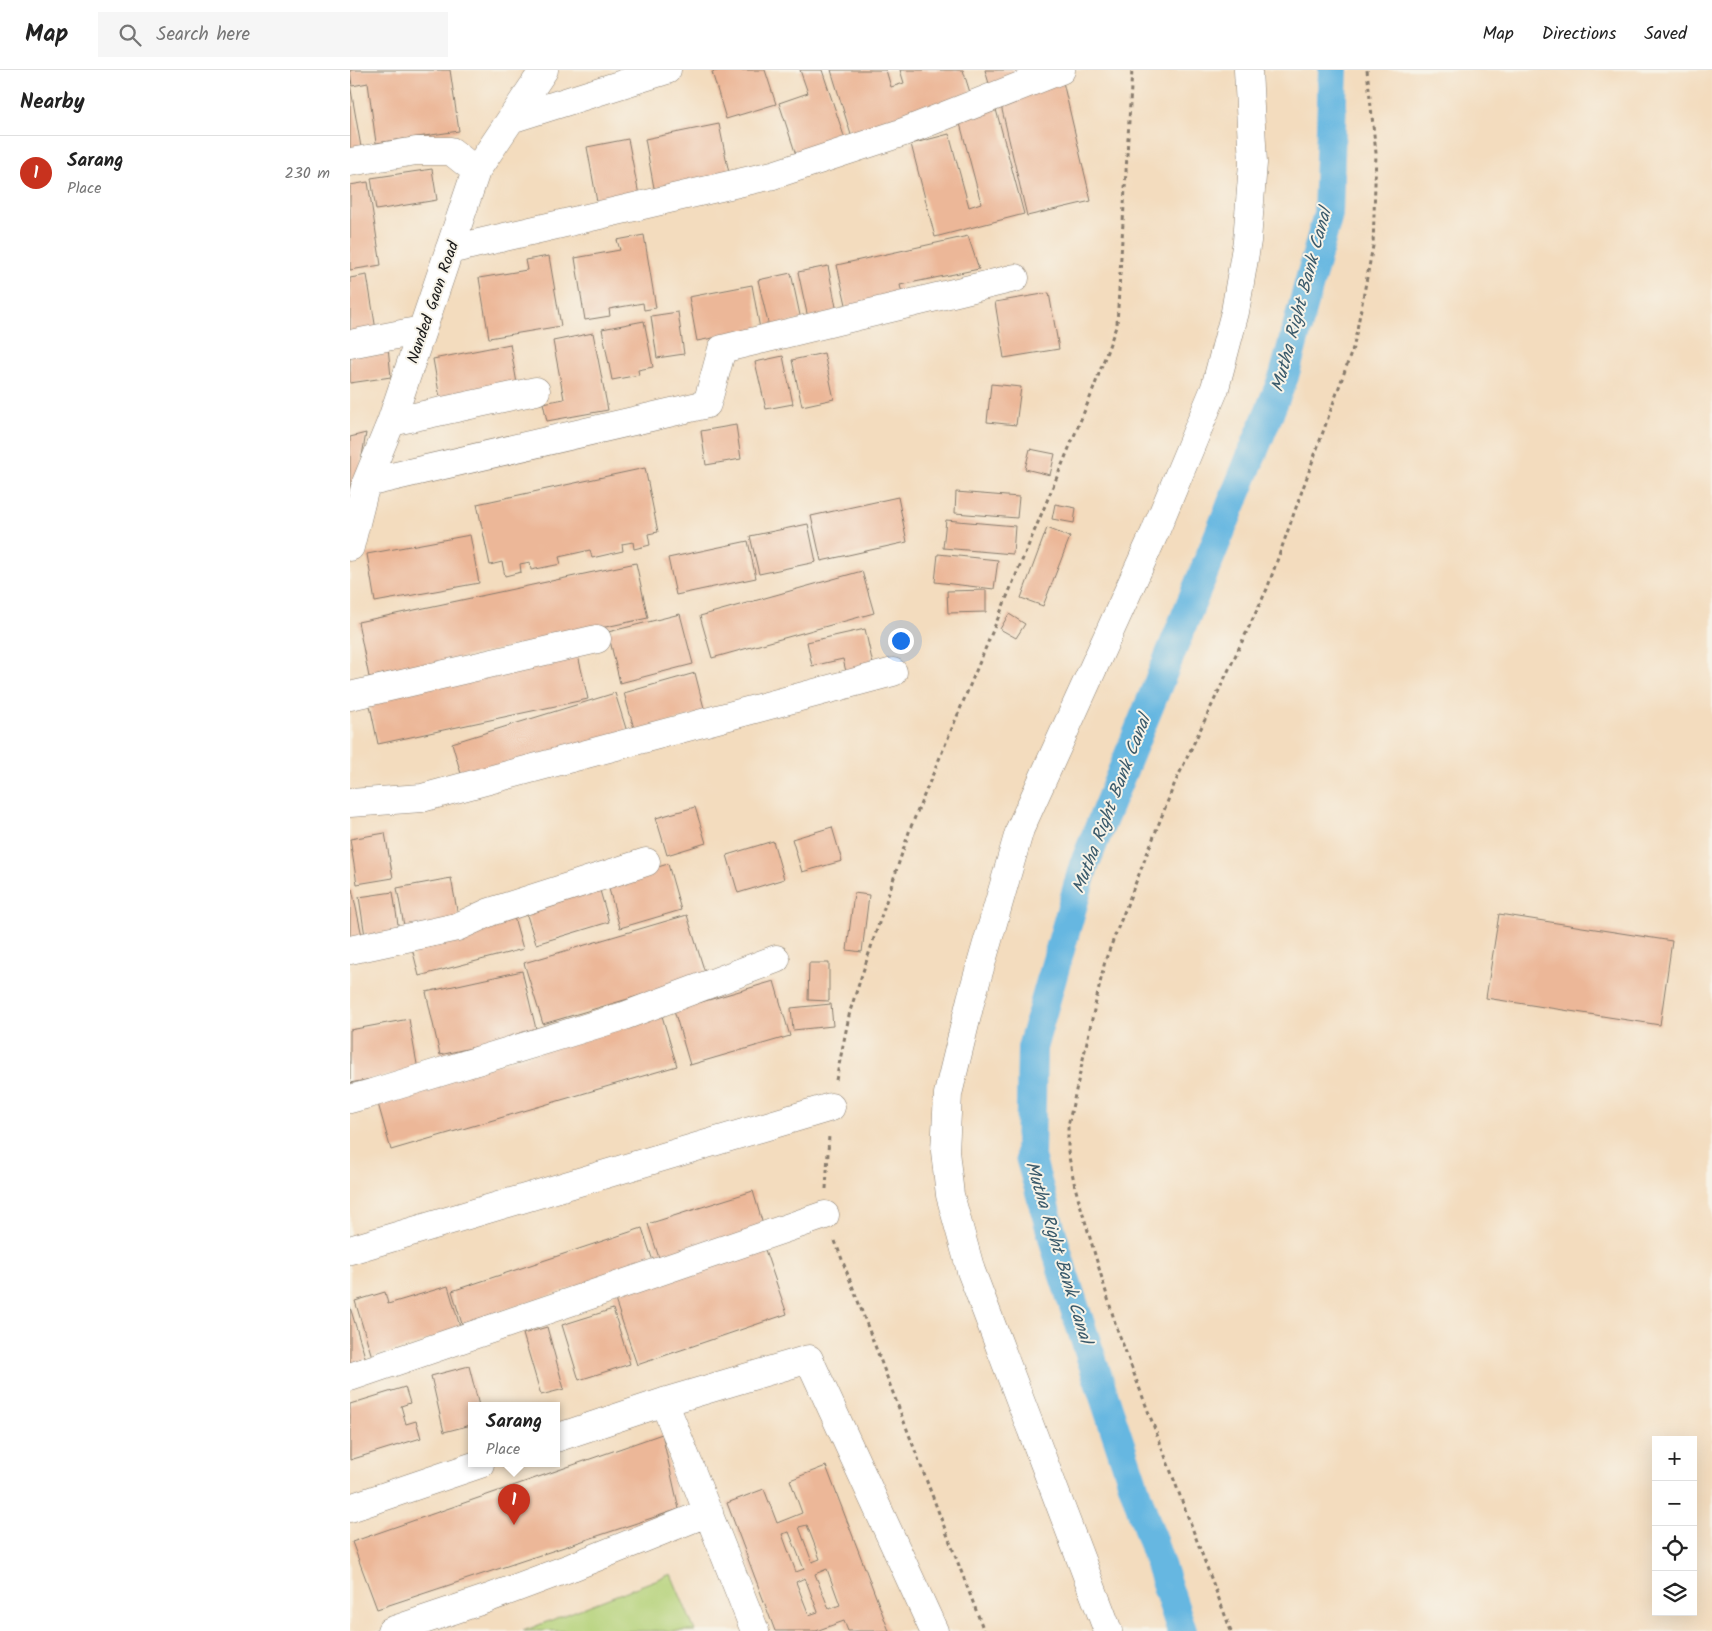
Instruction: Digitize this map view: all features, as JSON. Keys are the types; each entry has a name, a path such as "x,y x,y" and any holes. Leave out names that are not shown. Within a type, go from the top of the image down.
{"street":[{"name":"Nanded Gaon Road","path":"351,541 366,483 391,422 476,171 544,70"},
{"path":"511,119 667,70"},
{"path":"449,250 773,175 900,134 1061,70"},
{"path":"1108,1631 971,1271 950,1195 945,1151 948,1094 971,999 1020,828 1155,532 1215,388 1235,312 1247,241 1253,163 1248,70"},
{"path":"350,162 416,151 451,151 476,171"},
{"path":"366,483 706,404 722,350 1015,278"},
{"path":"350,344 422,330"},
{"path":"391,422 536,391"},
{"path":"350,696 597,639"},
{"path":"350,803 422,798 893,672"},
{"path":"350,950 457,927 490,912 646,862"},
{"path":"350,1099 372,1094 624,1016 776,959"},
{"path":"350,1250 831,1107"},
{"path":"350,1377 825,1215"},
{"path":"560,1437 664,1402 809,1359 934,1631"},
{"path":"664,1402 755,1631"},
{"path":"350,1508 471,1467"},
{"path":"391,1631 507,1591 709,1512"}],"path":[{"path":"984,1631 825,1215 831,1107 850,1011 910,829 1092,393 1117,324 1132,70"},
{"path":"1231,1631 1116,1326 1075,1186 1068,1152 1068,1126 1104,961 1174,785 1267,589 1354,345 1373,246 1376,153 1367,70"}],"green space":[{"path":"671,1574 695,1631 523,1631"}],"building":[{"path":"350,70 450,70 459,131 376,143 368,83 352,86"},
{"path":"720,70 765,70 776,104 726,119 712,72"},
{"path":"800,70 822,70 846,142 797,158 779,103 808,93"},
{"path":"831,70 886,70 891,87 904,83 900,70 963,70 972,99 852,138"},
{"path":"985,70 1041,70 990,87"},
{"path":"1063,82 1091,201 1027,216 999,97"},
{"path":"350,84 361,147 350,148"},
{"path":"994,102 1024,214 935,237 911,144 949,134 969,207 981,203 957,112"},
{"path":"719,124 729,173 654,188 645,139"},
{"path":"628,139 639,195 597,202 587,147"},
{"path":"432,169 437,200 376,210 371,178"},
{"path":"368,182 381,265 350,270 350,185"},
{"path":"644,235 656,308 644,310 643,303 609,309 610,316 585,320 575,258 620,250 617,240"},
{"path":"968,236 979,269 900,285 903,297 847,309 837,265"},
{"path":"549,256 561,326 489,338 479,278 527,270 525,260"},
{"path":"828,266 837,312 808,318 798,272"},
{"path":"791,273 801,320 769,327 758,280"},
{"path":"367,275 376,330 350,334 350,278"},
{"path":"752,285 760,329 697,341 689,297"},
{"path":"1049,293 1059,349 1004,358 995,302"},
{"path":"678,312 684,354 657,358 651,316"},
{"path":"644,321 653,367 638,370 639,375 612,380 602,329"},
{"path":"593,333 608,410 547,421 543,403 564,399 553,341"},
{"path":"510,344 518,389 441,404 433,359"},
{"path":"388,347 391,377 350,383 350,352"},
{"path":"824,353 834,399 802,406 792,360"},
{"path":"783,356 793,404 766,409 755,362"},
{"path":"991,384 1021,387 1016,425 987,422"},
{"path":"736,425 741,459 706,465 701,431"},
{"path":"366,433 351,520 350,520 350,437"},
{"path":"1030,449 1055,454 1050,475 1025,469"},
{"path":"645,468 658,532 648,534 650,545 634,549 633,542 622,544 623,551 592,558 590,550 559,557 561,564 531,570 530,562 520,564 521,572 505,576 502,562 490,565 477,504"},
{"path":"956,492 1019,497 1017,518 955,513"},
{"path":"898,497 907,542 821,561 811,516"},
{"path":"1055,504 1076,508 1074,523 1052,519"},
{"path":"946,520 1015,526 1013,554 943,548"},
{"path":"808,524 816,562 759,574 750,536"},
{"path":"1047,528 1070,537 1043,606 1021,598"},
{"path":"470,535 479,583 375,602 367,554"},
{"path":"748,541 756,578 676,595 668,558"},
{"path":"938,554 998,560 994,589 935,582"},
{"path":"636,563 648,618 369,677 358,622"},
{"path":"862,571 874,613 712,658 700,616"},
{"path":"986,590 986,612 948,613 947,591"},
{"path":"680,614 693,664 620,683 608,632"},
{"path":"1009,614 1025,624 1016,638 1000,629"},
{"path":"865,629 874,669 847,676 843,659 812,666 807,642"},
{"path":"577,651 588,699 378,744 368,696"},
{"path":"695,673 705,712 635,732 624,693"},
{"path":"615,693 628,735 464,784 452,743"},
{"path":"695,807 706,843 667,855 656,818"},
{"path":"832,827 842,861 802,872 792,839"},
{"path":"385,833 393,878 357,884 350,839"},
{"path":"773,841 784,879 738,893 727,855"},
{"path":"668,864 681,910 620,928 607,882"},
{"path":"451,878 459,921 405,931 397,888"},
{"path":"599,887 609,922 536,944 525,909"},
{"path":"352,889 362,936 350,939 350,890"},
{"path":"393,892 399,931 365,936 359,897"},
{"path":"854,893 869,895 862,952 847,950"},
{"path":"1499,914 1672,941 1660,1025 1486,998"},
{"path":"687,915 706,976 543,1024 524,963"},
{"path":"514,917 523,949 419,976 411,944"},
{"path":"809,963 829,963 829,1001 808,1000"},
{"path":"522,971 537,1033 440,1055 426,992"},
{"path":"774,981 790,1036 690,1065 674,1010"},
{"path":"831,1004 833,1026 793,1030 791,1008"},
{"path":"662,1016 677,1066 391,1150 377,1100"},
{"path":"409,1019 418,1070 350,1083 350,1030"},
{"path":"753,1191 764,1228 660,1261 648,1224"},
{"path":"642,1228 653,1261 462,1324 452,1291"},
{"path":"763,1244 787,1314 637,1365 613,1294"},
{"path":"448,1286 461,1330 372,1357 355,1301 385,1292 388,1304"},
{"path":"350,1307 366,1360 350,1364"},
{"path":"613,1309 630,1364 579,1380 562,1325"},
{"path":"547,1327 564,1389 541,1395 523,1334"},
{"path":"469,1366 478,1402 468,1402 468,1426 444,1432 431,1376"},
{"path":"405,1387 410,1403 401,1406 406,1424 416,1421 421,1438 350,1460 350,1404"},
{"path":"662,1434 679,1509 377,1609 352,1542"},
{"path":"826,1466 889,1631 848,1631 844,1621 816,1631 775,1631 727,1503 764,1489 777,1523 802,1513 790,1480","holes":["807,1525 820,1559 812,1562 799,1527","789,1532 804,1569 796,1572 782,1534","827,1569 840,1605 829,1609 815,1574","805,1578 818,1612 809,1615 796,1582"]}],"waterway":[{"name":"Mutha Right Bank Canal","path":"1182,1631 1064,1276 1030,1157 1032,1048 1084,865 1284,376 1328,214 1333,70"}],"place":[{"name":"Sarang","path":"514,1525"}]}
